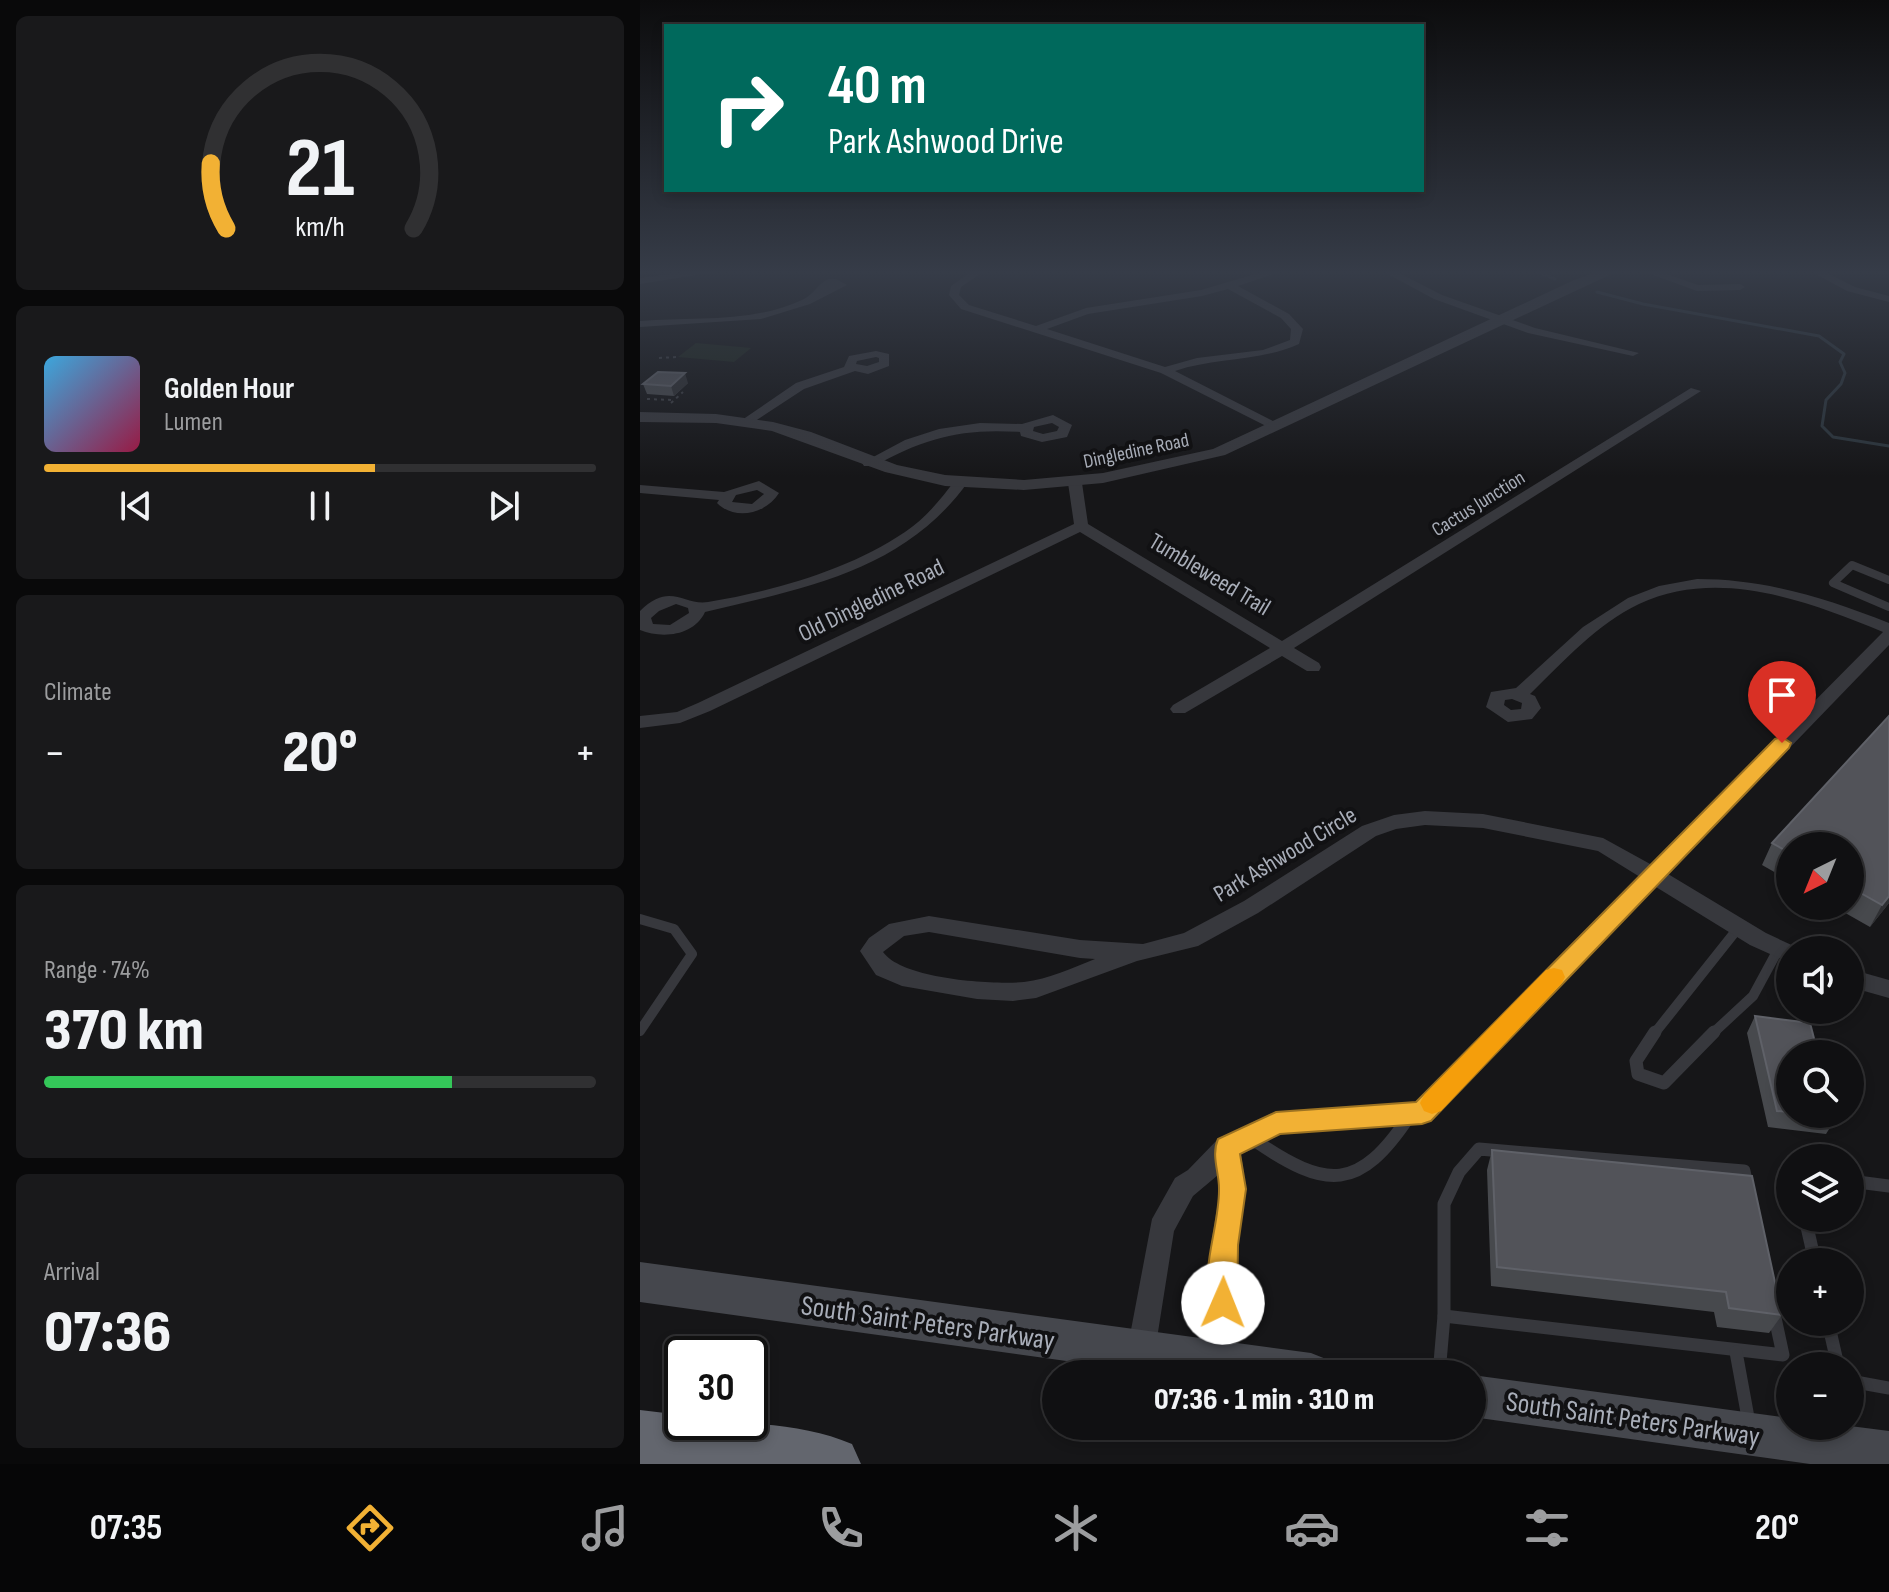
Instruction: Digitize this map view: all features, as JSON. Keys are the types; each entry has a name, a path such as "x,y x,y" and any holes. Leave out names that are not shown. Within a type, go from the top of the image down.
{"highway":[{"path":"641,1438 832,1464"}],"main road":[{"name":"South Saint Peters Parkway","path":"640,1282 1214,1360"},
{"name":"South Saint Peters Parkway","path":"1486,1398 1751,1434 1863,1443"}],"street":[{"path":"1068,340 1165,371 1277,426"},
{"path":"1165,371 1202,360 1281,349 1295,340"},
{"name":"Dingledine Road","path":"640,417 684,416 745,422 804,435 869,463 961,482 1075,483 1186,462 1219,452 1461,340"},
{"path":"1570,340 1633,353"},
{"path":"745,422 800,386 851,368"},
{"name":"Cactus Junction","path":"1179,709 1283,648 1695,391"},
{"path":"869,463 909,441 959,427 1025,428"},
{"path":"698,609 795,586 845,569 919,529 961,482"},
{"path":"1075,483 1081,526"},
{"path":"640,489 726,496"},
{"name":"Tumbleweed Trail","path":"1081,526 1313,667"},
{"name":"Old Dingledine Road","path":"640,722 680,717 704,707 1081,526"},
{"path":"1141,1351 1161,1228 1184,1187 1239,1143 1276,1123 1422,1113 1889,632 1803,596 1732,585 1676,588 1631,602 1600,624 1520,694"},
{"name":"Park Ashwood Circle","path":"1130,955 929,924 910,924 894,929 871,951 877,964 906,978 988,990 1026,991 1130,955 1190,940 1251,907 1358,837 1394,822 1425,818 1483,821 1603,845 1653,874"},
{"path":"1653,874 1776,947"},
{"path":"1864,982 1889,989"},
{"path":"1222,1360 1224,1245 1239,1143"}],"lane":[{"path":"1889,580 1852,565 1833,583 1889,607"},
{"path":"640,919 674,929 692,954 640,1031"},
{"path":"1739,927 1642,1049 1636,1061 1638,1074 1664,1083 1682,1070 1716,1031 1745,1008 1766,978 1768,965 1776,958"},
{"path":"1239,1143 1302,1170 1346,1175 1363,1171 1375,1163 1410,1115"},
{"path":"1440,1360 1444,1316 1444,1204 1459,1172 1479,1149 1744,1171 1750,1202"},
{"path":"1864,1183 1889,1186"},
{"path":"1444,1316 1783,1355 1770,1294"},
{"path":"1736,1352 1751,1434"},
{"path":"1864,1384 1889,1388"}],"path":[{"path":"659,358 676,357"},
{"path":"667,406 683,392"},
{"path":"647,399 673,400"}],"shaded area":[{"path":"696,343 751,348 734,362 678,357"}],"building":[{"path":"658,372 685,373 671,386 643,384"},
{"path":"1889,716 1889,896 1882,905 1864,895 1864,832 1782,832"},
{"path":"1755,1016 1776,1019 1776,1024 1810,1024 1814,1040 1776,1040 1776,1107"},
{"path":"1492,1150 1752,1176 1776,1287 1776,1314 1729,1308 1726,1292 1497,1267"}],"waterway":[{"path":"1825,340 1844,354 1840,362 1845,373 1841,384 1826,400 1822,426 1833,437 1889,446"}],"slow traffic":[{"path":"1432,1103 1554,977"}],"route":[{"path":"1223,1303 1224,1245 1233,1189 1227,1147 1252,1138 1276,1123 1422,1113 1782,743"}]}
